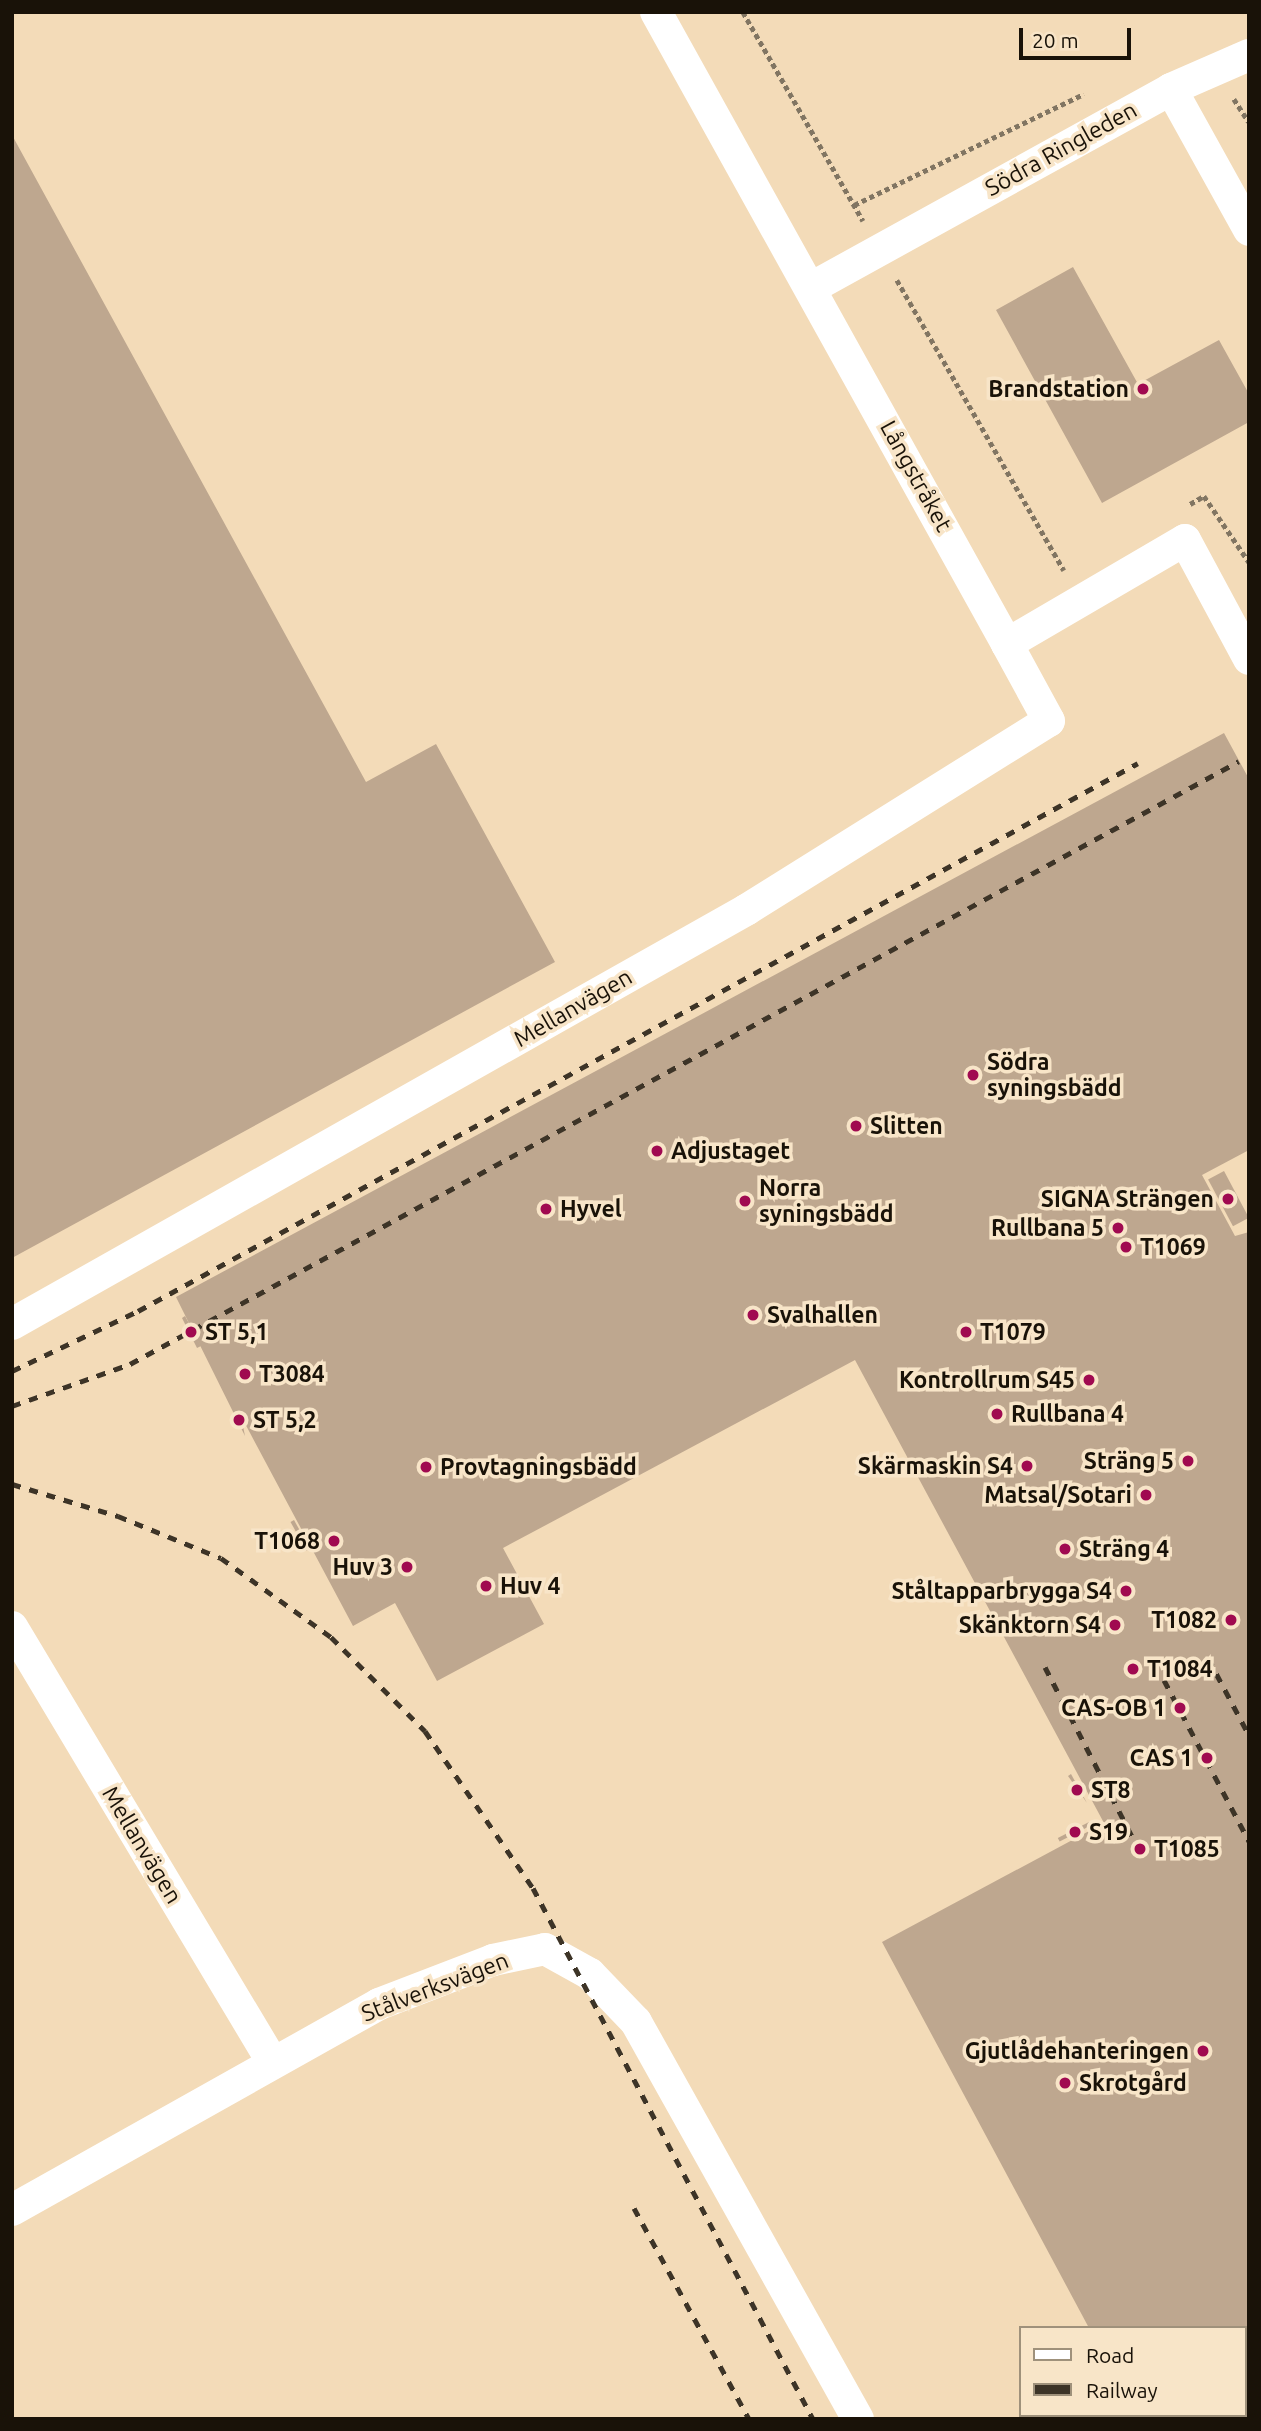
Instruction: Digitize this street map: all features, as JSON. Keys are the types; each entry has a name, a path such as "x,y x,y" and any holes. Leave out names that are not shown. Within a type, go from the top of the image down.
{"street":[{"name":"Långstråket","path":"656,12 1007,644"},
{"name":"Södra Ringleden","path":"811,288 1171,89 1249,55"},
{"path":"1171,89 1249,230"},
{"path":"1007,644 1185,540 1249,659"},
{"name":"Mellanvägen","path":"12,1324 746,910 1049,722 1007,644"},
{"name":"Mellanvägen","path":"12,1627 272,2063"},
{"name":"Stålverksvägen","path":"12,2210 379,2004 493,1960 545,1949 590,1974 636,2021 858,2419"}],"path":[{"path":"743,12 868,229"},
{"path":"895,276 1066,573 1078,567"},
{"path":"1181,509 1204,496 1249,562"}],"shaded area":[{"path":"12,12 1249,12 1249,2419 12,2419"}],"building":[{"path":"12,135 366,782 436,744 555,962 12,1258"},
{"name":"Brandstation","path":"1073,267 1138,384 1219,340 1249,394 1249,422 1102,503 996,310"},
{"path":"1224,733 1249,779 1249,1150 1202,1175 1235,1236 1249,1232 1249,2419 1138,2419 1247,2417 1247,2326 1088,2326 882,1942 1104,1823 855,1360 503,1548 544,1624 437,1681 395,1603 353,1626 241,1416 245,1436 176,1297"},
{"name":"SIGNA Strängen","path":"1224,1171 1249,1218 1233,1226 1208,1179"},
{"path":"185,1316 201,1346 197,1348 182,1318"},
{"path":"294,1520 310,1549 307,1551 291,1522"},
{"path":"1071,1774 1087,1803 1068,1776"},
{"path":"1089,1822 1091,1826 1060,1841 1058,1838"}],"railway":[{"path":"12,1406 130,1364 1239,761"},
{"path":"12,1371 138,1311 1138,763"},
{"path":"12,1484 118,1516 221,1558 331,1637 425,1731 533,1888 813,2419"},
{"path":"1208,1658 1249,1735"},
{"path":"1045,1667 1138,1848"},
{"path":"1164,1680 1249,1841"},
{"path":"634,2208 749,2419"}],"place":[{"name":"Brandstation","path":"1143,389"},
{"name":"Södra syningsbädd","path":"973,1075"},
{"name":"Slitten","path":"856,1126"},
{"name":"Adjustaget","path":"657,1151"},
{"name":"SIGNA Strängen","path":"1228,1199"},
{"name":"Norra syningsbädd","path":"745,1201"},
{"name":"Hyvel","path":"546,1209"},
{"name":"Rullbana 5","path":"1118,1228"},
{"name":"T1069","path":"1126,1247"},
{"name":"Svalhallen","path":"753,1315"},
{"name":"ST 5,1","path":"191,1332"},
{"name":"T1079","path":"966,1332"},
{"name":"T3084","path":"245,1374"},
{"name":"Kontrollrum S45","path":"1089,1380"},
{"name":"Rullbana 4","path":"997,1414"},
{"name":"ST 5,2","path":"239,1420"},
{"name":"Sträng 5","path":"1188,1461"},
{"name":"Skärmaskin S4","path":"1027,1466"},
{"name":"Provtagningsbädd","path":"426,1467"},
{"name":"Matsal/Sotari","path":"1146,1495"},
{"name":"T1068","path":"334,1541"},
{"name":"Sträng 4","path":"1065,1549"},
{"name":"Huv 3","path":"407,1567"},
{"name":"Huv 4","path":"486,1586"},
{"name":"Ståltapparbrygga S4","path":"1126,1591"},
{"name":"T1082","path":"1231,1620"},
{"name":"Skänktorn S4","path":"1115,1625"},
{"name":"T1084","path":"1133,1669"},
{"name":"CAS-OB 1","path":"1180,1708"},
{"name":"CAS 1","path":"1207,1758"},
{"name":"ST8","path":"1077,1790"},
{"name":"S19","path":"1075,1832"},
{"name":"T1085","path":"1140,1849"},
{"name":"Gjutlådehanteringen","path":"1203,2051"},
{"name":"Skrotgård","path":"1065,2083"}]}
